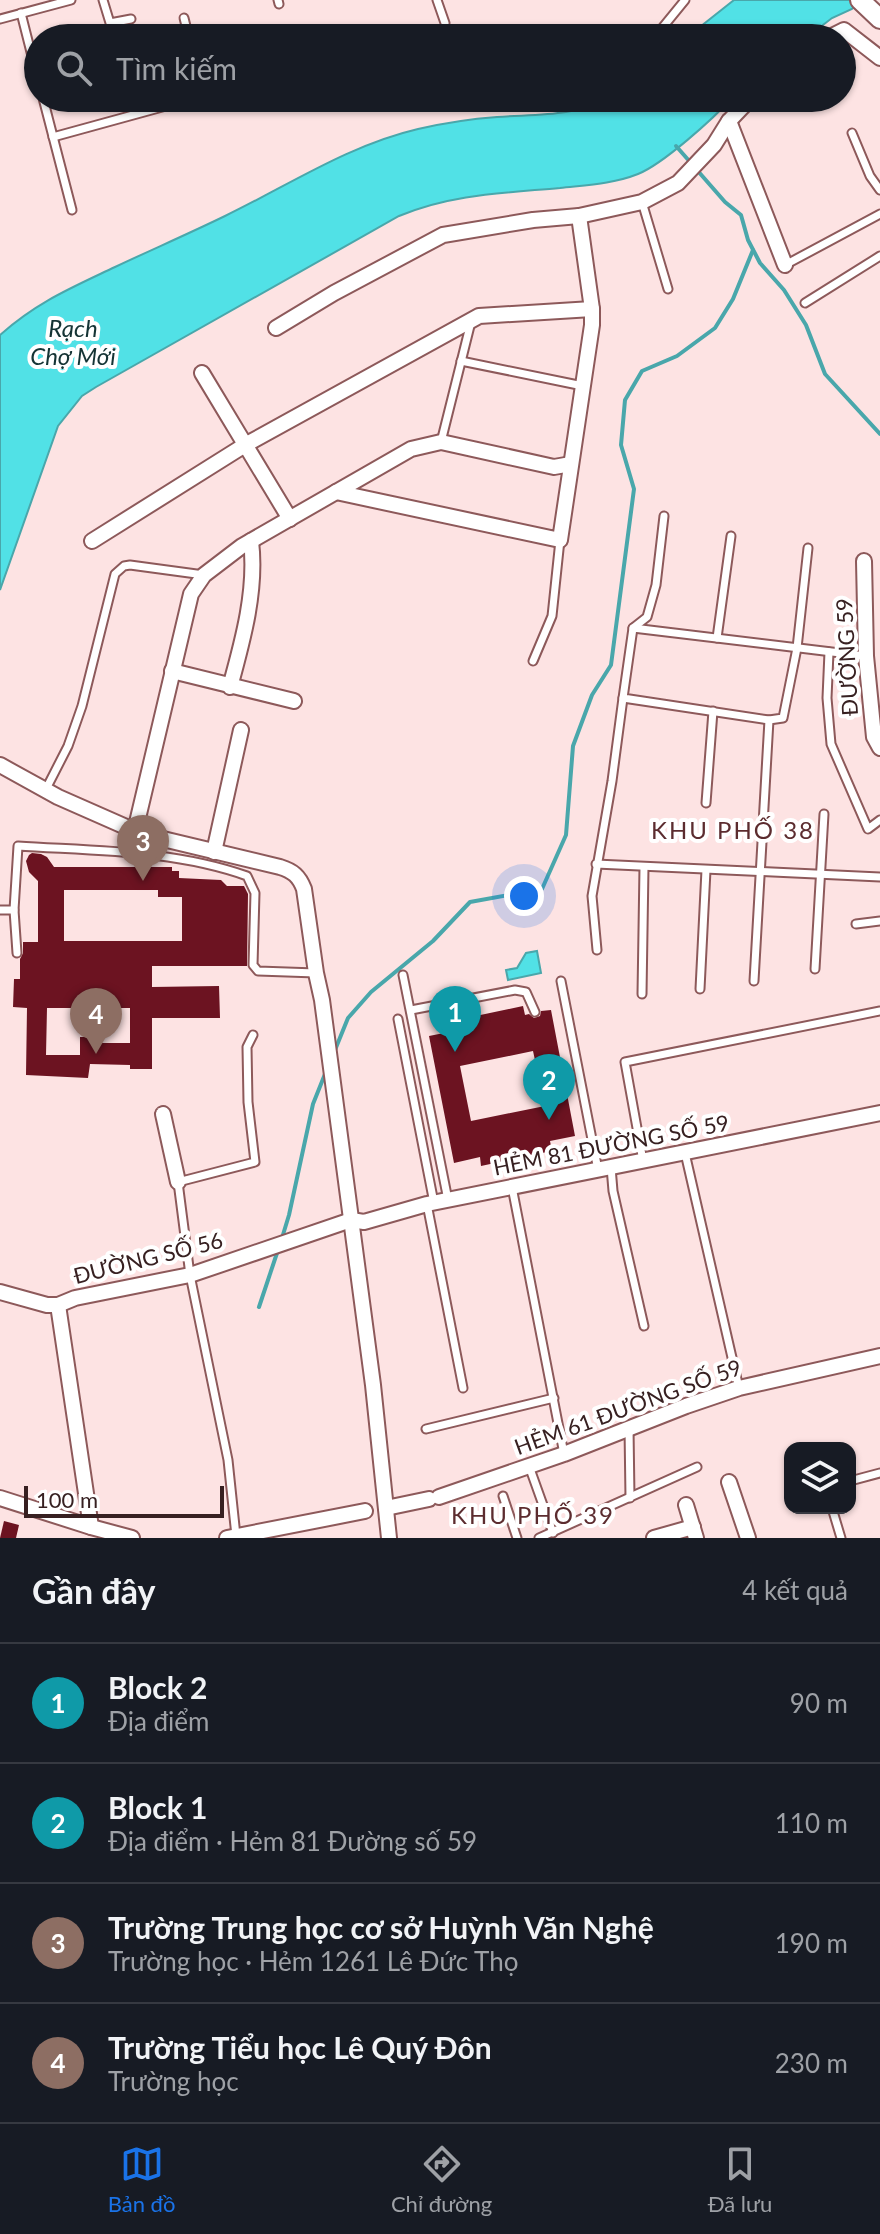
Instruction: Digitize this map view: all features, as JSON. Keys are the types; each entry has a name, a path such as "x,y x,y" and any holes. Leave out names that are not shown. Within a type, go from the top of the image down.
{"main road":[{"path":"860,0 880,19"}],"street":[{"path":"856,39 880,58"},
{"path":"276,328 443,235 533,220 579,216 642,202 678,183 714,145 738,112"},
{"path":"729,121 785,265"},
{"path":"336,492 560,540 592,325 579,216"},
{"path":"92,541 245,445 479,316 592,309"},
{"path":"202,373 290,519"},
{"path":"135,831 191,594 204,575 251,541 411,449 441,442 554,467 571,464"},
{"path":"230,687 251,594 251,541"},
{"name":"ĐƯỜNG 59","path":"864,561 866,656 874,737 880,748"},
{"path":"172,671 294,701"},
{"path":"214,852 241,730"},
{"path":"0,765 45,791 135,831 291,871 299,877 304,889 332,1075 373,1385 389,1538"},
{"name":"HẺM 81 ĐƯỜNG SỐ 59","path":"351,1220 364,1222 436,1202 880,1113"},
{"path":"163,1114 178,1182"},
{"name":"ĐƯỜNG SỐ 56","path":"0,1292 47,1305 58,1305 75,1298 190,1275 351,1220"},
{"path":"58,1305 91,1527"},
{"name":"HẺM 61 ĐƯỜNG SỐ 59","path":"386,1508 434,1498 529,1466 739,1388 880,1356"},
{"path":"729,1482 748,1538"},
{"path":"0,1498 115,1536 132,1538"},
{"path":"654,1538 695,1533 686,1505"},
{"path":"233,1537 365,1511"}],"lane":[{"path":"0,19 71,0"},
{"path":"103,0 110,23 131,19"},
{"path":"437,0 445,23"},
{"path":"665,24 685,0"},
{"path":"21,13 24,25"},
{"path":"184,18 186,24"},
{"path":"47,112 72,210"},
{"path":"53,137 144,112"},
{"path":"852,133 870,176 880,190"},
{"path":"642,202 668,289"},
{"path":"785,265 880,214"},
{"path":"805,303 880,256"},
{"path":"441,442 471,320"},
{"path":"461,361 583,386"},
{"path":"597,950 592,896 596,864 612,781 633,628 647,617 656,585 664,516"},
{"path":"717,638 731,536"},
{"path":"533,661 552,616 560,540"},
{"path":"623,698 769,720 783,718 797,648 808,548"},
{"path":"45,791 68,746 82,706 115,574 130,565 204,575"},
{"path":"633,628 866,656"},
{"path":"829,652 827,698 831,744 868,829 880,820"},
{"path":"706,803 713,711"},
{"path":"754,981 769,720"},
{"path":"815,969 824,814"},
{"path":"17,953 14,910 18,846 169,856 223,867 247,876 255,893 253,965 258,971 316,973"},
{"path":"596,864 880,877"},
{"path":"642,994 644,867"},
{"path":"700,989 706,870"},
{"path":"0,910 14,910"},
{"path":"856,924 880,921"},
{"path":"403,975 411,1010 463,1388"},
{"path":"561,981 644,1326"},
{"path":"411,1010 515,990 526,992 535,1012"},
{"path":"643,1161 625,1062 880,1011"},
{"path":"398,1019 436,1202"},
{"path":"233,1537 228,1460 190,1275 178,1182 255,1162 248,1102 247,1047 253,1035"},
{"path":"685,1153 739,1388"},
{"path":"512,1187 564,1454"},
{"path":"426,1429 554,1398"},
{"path":"629,1428 630,1498"},
{"path":"529,1466 553,1533"},
{"path":"539,1538 697,1467"},
{"path":"856,1480 880,1474"},
{"path":"503,1496 517,1538"},
{"path":"834,1514 841,1538"}],"water":[{"path":"734,0 862,0 824,24 704,24"},
{"name":"Rạch Chợ Mới","path":"568,112 718,112 674,151 638,174 599,184 458,199 399,216 82,396 58,426 0,590 0,335 69,289 368,145 438,125"},
{"path":"537,951 541,973 508,980 506,970 517,968 526,953"}],"building":[{"path":"41,854 54,867 172,867 172,871 179,871 179,878 221,880 227,886 244,886 248,894 247,966 152,966 152,987 219,986 220,1018 152,1018 152,1069 90,1064 88,1078 26,1075 27,1008 13,1007 14,979 20,979 23,942 38,942 38,881 29,872 26,861 29,855","holes":["64,890 158,890 158,897 182,897 182,941 64,941","47,1008 130,1008 130,1043 91,1043 91,1037 80,1037 80,1055 46,1055"]},
{"path":"523,1006 525,1015 534,1018 540,1016 541,1011 551,1010 575,1136 550,1141 552,1151 481,1166 480,1157 454,1163 429,1036 454,1031 452,1021","holes":["533,1051 545,1106 471,1121 460,1066"]},
{"path":"4,1521 19,1525 16,1538 0,1538"}],"waterway":[{"path":"676,146 691,163"},
{"path":"697,170 741,215 748,240 760,263 784,290 806,325 825,374 880,434"},
{"path":"335,1050 348,1018 371,992 433,941 470,902 542,889 566,835 573,746 592,695 611,665 634,489 621,445 625,400 642,371 677,356 715,328 733,299 753,250"},
{"path":"282,1238 313,1104 327,1069"},
{"path":"259,1307 278,1250"}],"place":[{"name":"Trường Trung học cơ sở Huỳnh Văn Nghệ","path":"143,881"},
{"name":"Block 2","path":"455,1052"},
{"name":"Trường Tiểu học Lê Quý Đôn","path":"96,1054"},
{"name":"Block 1","path":"549,1120"}],"district":[{"name":"KHU PHỐ 38","path":"733,831"},
{"name":"KHU PHỐ 39","path":"533,1516"}]}
